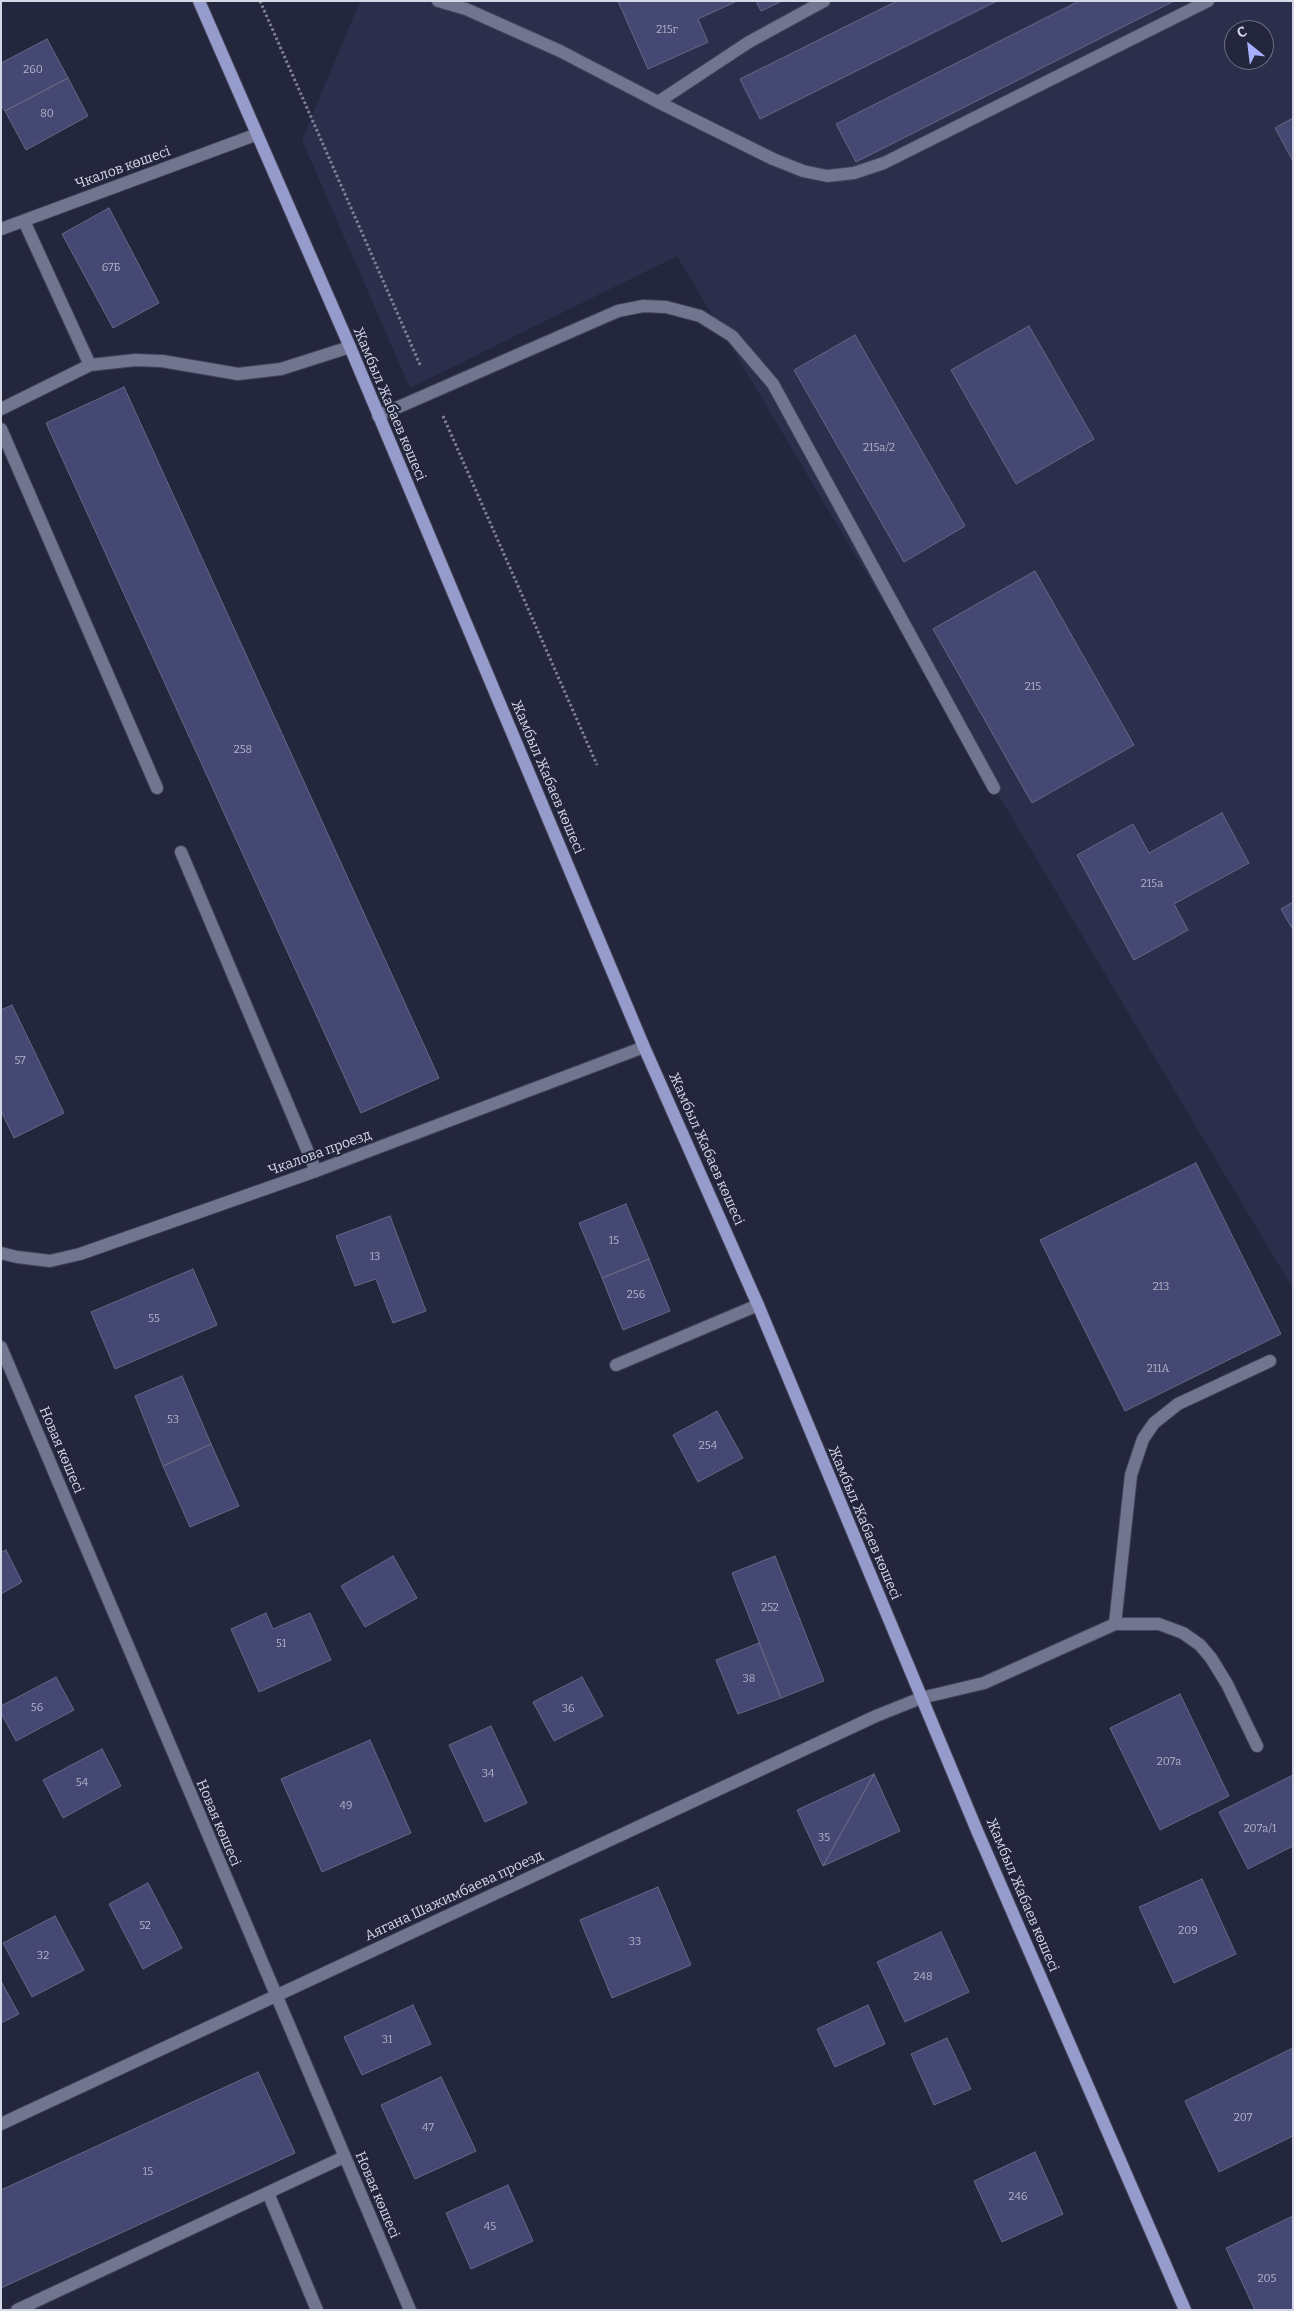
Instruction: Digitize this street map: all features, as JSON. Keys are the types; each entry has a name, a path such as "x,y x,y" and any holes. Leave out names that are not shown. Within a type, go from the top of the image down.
{"main road":[{"name":"Жамбыл Жабаев көшесі","path":"199,1 350,347 644,1047 758,1305 921,1698 1185,2310"}],"street":[{"path":"438,1 466,9 560,51 773,159 803,171 827,176 854,173 884,164 1208,1"},
{"path":"658,102 749,42 824,1"},
{"name":"Чкалов көшесі","path":"1,229 256,135"},
{"path":"24,221 90,365"},
{"path":"378,416 618,311 643,306 658,307 700,316 732,336 773,384 994,788"},
{"path":"1,409 90,365 135,360 162,360 238,374 281,368 350,347"},
{"path":"1,429 157,788"},
{"path":"181,852 316,1171"},
{"name":"Чкалова проезд","path":"1,1253 50,1261 80,1254 316,1171 644,1047"},
{"path":"616,1365 758,1305"},
{"name":"Новая көшесі","path":"1,1347 275,1996 410,2310"},
{"path":"1256,1746 1224,1677 1200,1645 1183,1633 1159,1624 1115,1624 1131,1475 1143,1439 1154,1423 1178,1404 1270,1361"},
{"name":"Аягана Шажимбаева проезд","path":"1,2124 858,1724 921,1698 984,1683 1115,1624"},
{"path":"17,2310 344,2157"},
{"path":"268,2193 317,2310"}],"shaded area":[{"path":"360,1 1293,1 1293,1289 677,256 410,388 302,140"}],"building":[{"path":"618,1 735,2 698,19 708,42 648,69"},
{"path":"756,1 782,1 761,11"},
{"path":"897,1 997,1 760,119 740,79"},
{"path":"1079,1 1174,1 856,162 836,124"},
{"path":"47,39 68,78 5,111 1,105 1,63"},
{"path":"68,78 88,116 26,150 5,111"},
{"path":"1293,118 1293,161 1275,128"},
{"path":"109,208 159,303 113,328 62,234"},
{"path":"1029,326 1094,439 1016,484 951,370"},
{"path":"855,335 965,526 904,562 794,370"},
{"path":"124,387 439,1078 361,1113 46,423"},
{"path":"1035,571 1134,745 1032,803 933,629"},
{"path":"1222,813 1249,863 1174,904 1188,930 1134,960 1077,855 1133,824 1149,853"},
{"path":"1293,902 1293,930 1281,909"},
{"path":"12,1005 64,1113 14,1138 1,1111 1,1010"},
{"path":"1196,1163 1281,1334 1125,1411 1040,1240"},
{"path":"626,1204 649,1259 602,1278 579,1223"},
{"path":"390,1216 426,1311 393,1323 376,1279 355,1286 336,1236"},
{"path":"649,1259 670,1311 623,1330 602,1278"},
{"path":"193,1269 217,1325 115,1369 91,1312"},
{"path":"182,1376 211,1444 163,1466 135,1396"},
{"path":"717,1411 743,1458 698,1482 673,1435"},
{"path":"211,1444 239,1506 190,1527 163,1466"},
{"path":"6,1550 22,1582 1,1594 1,1552"},
{"path":"393,1556 417,1598 365,1627 341,1586"},
{"path":"775,1556 824,1681 781,1698 732,1573"},
{"path":"266,1613 273,1629 310,1613 331,1660 259,1692 231,1629"},
{"path":"759,1643 781,1698 738,1714 716,1660"},
{"path":"56,1677 74,1710 16,1741 1,1713 1,1706"},
{"path":"582,1677 603,1716 554,1741 533,1702"},
{"path":"1180,1694 1229,1796 1160,1830 1110,1728"},
{"path":"491,1726 527,1803 485,1822 449,1745"},
{"path":"370,1740 411,1833 322,1872 281,1779"},
{"path":"102,1749 121,1786 63,1818 43,1780"},
{"path":"874,1774 823,1866 797,1810"},
{"path":"874,1774 900,1831 823,1866"},
{"path":"1293,1775 1293,1846 1248,1869 1219,1812"},
{"path":"1202,1879 1236,1954 1174,1983 1139,1907"},
{"path":"148,1883 182,1948 143,1969 109,1904"},
{"path":"658,1887 691,1965 612,1998 580,1920"},
{"path":"55,1916 84,1970 32,1997 3,1943"},
{"path":"941,1932 969,1992 905,2022 877,1962"},
{"path":"1,1981 19,2014 1,2023"},
{"path":"413,2005 431,2044 362,2075 344,2037"},
{"path":"868,2005 885,2044 835,2067 817,2029"},
{"path":"947,2038 971,2089 934,2105 911,2054"},
{"path":"1293,2048 1293,2136 1219,2172 1185,2101"},
{"path":"258,2072 295,2153 1,2288 1,2190"},
{"path":"441,2077 476,2151 415,2179 381,2105"},
{"path":"1035,2152 1063,2214 1002,2242 974,2181"},
{"path":"508,2185 533,2241 471,2269 446,2213"},
{"path":"1293,2216 1293,2310 1255,2310 1226,2248"}]}
